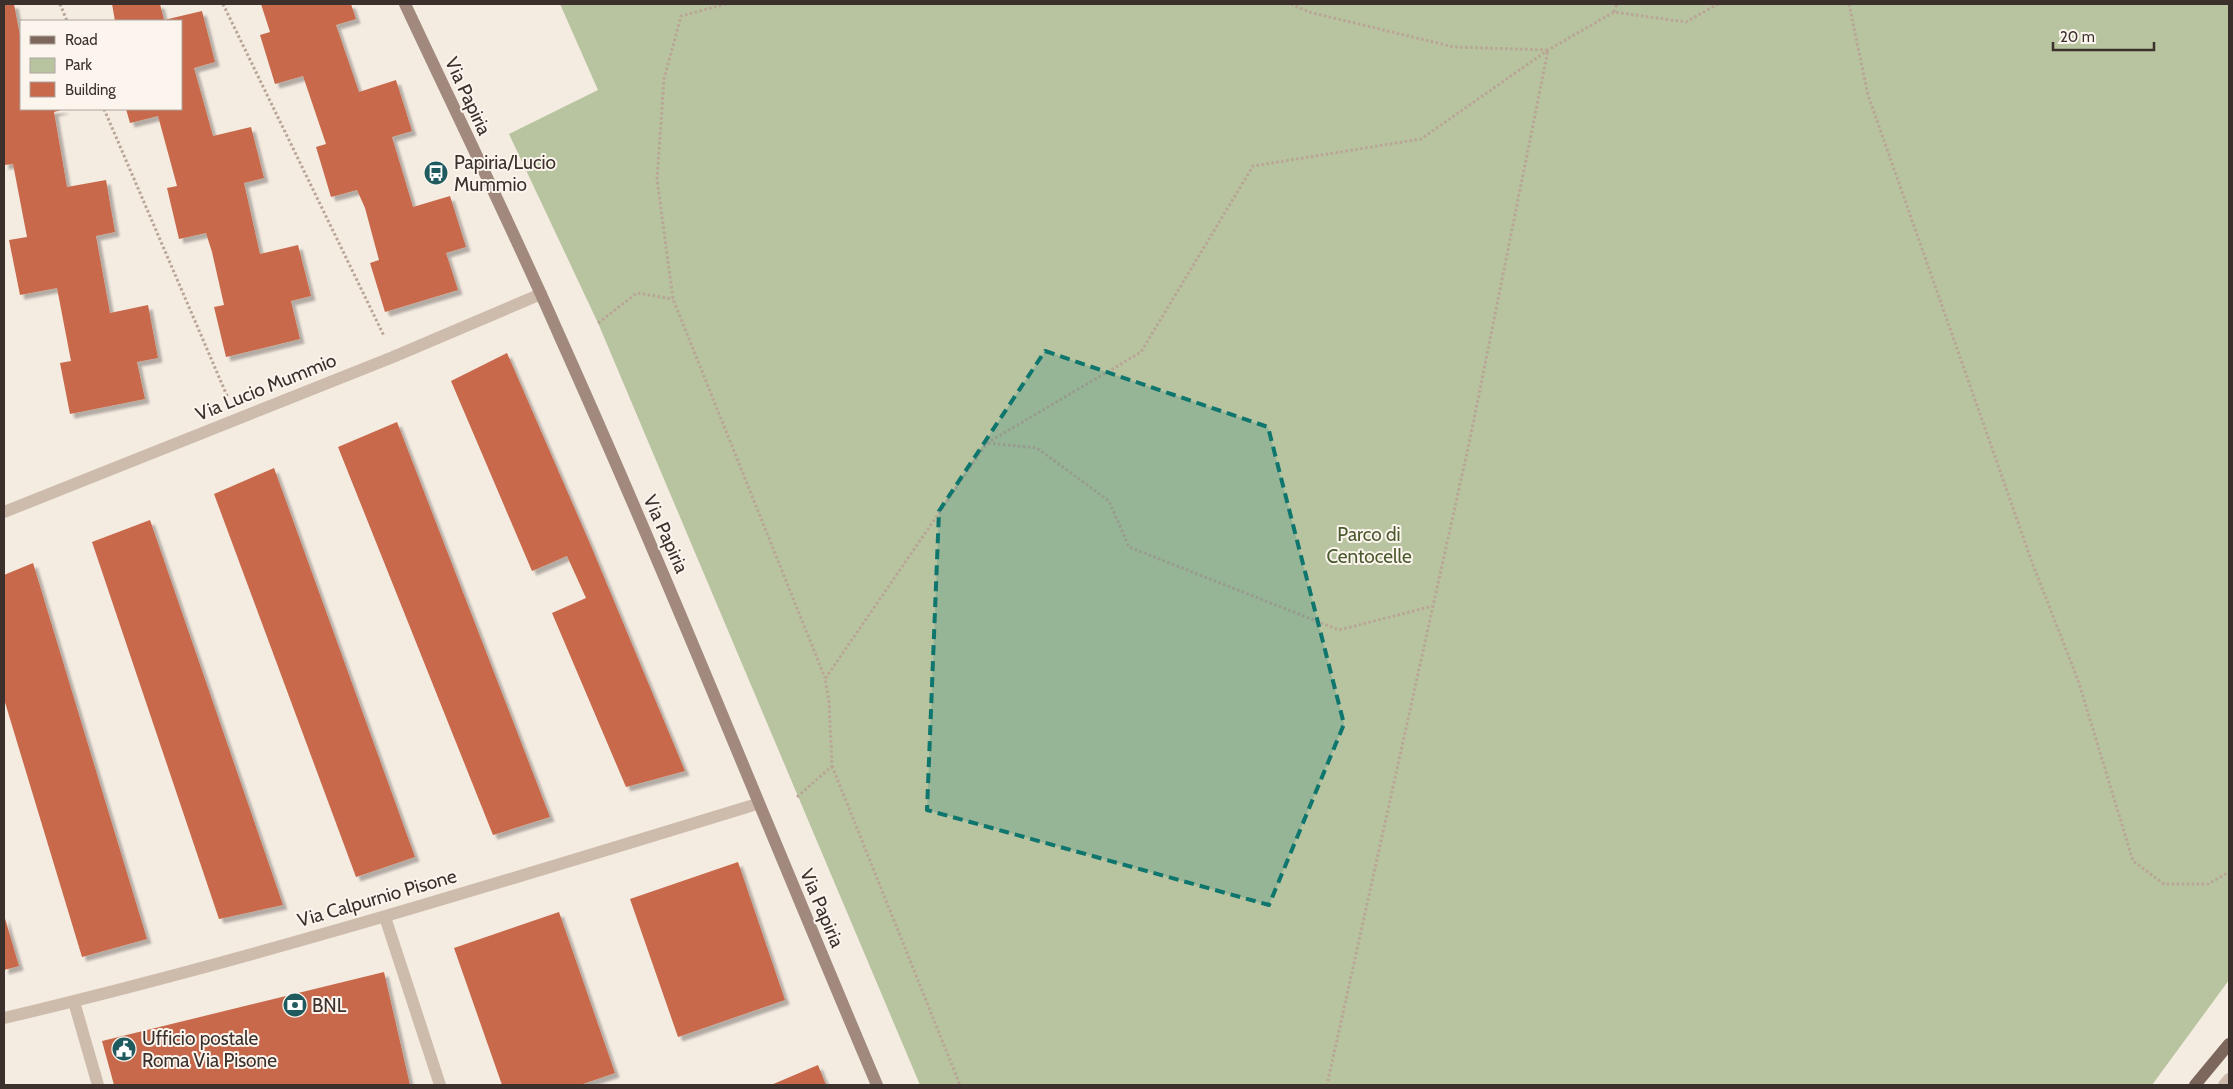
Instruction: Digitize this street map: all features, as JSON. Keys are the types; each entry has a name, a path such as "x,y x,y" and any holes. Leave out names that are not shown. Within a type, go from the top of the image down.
{"main road":[{"path":"2195,1085 2229,1044"}],"street":[{"name":"Via Papiria","path":"405,4 541,294 690,636 758,804 877,1085"},
{"name":"Via Lucio Mummio","path":"4,512 236,418 394,357 541,294"},
{"name":"Via Calpurnio Pisone","path":"4,1018 74,1002 385,916 758,804"},
{"path":"385,916 440,1085"},
{"path":"74,1002 98,1085"},
{"path":"2224,1085 2229,1078"}],"path":[{"path":"60,4 67,20"},
{"path":"223,4 394,357"},
{"path":"726,4 681,16 664,79 657,179 673,299 825,679 829,702 832,766 960,1085"},
{"path":"1291,4 1310,12 1454,47 1548,50"},
{"path":"1614,12 1617,4"},
{"path":"825,679 987,443 1141,352 1253,166 1422,139 1548,50 1614,12 1686,22 1718,4"},
{"path":"1849,4 1868,95 2033,565 2078,680 2133,861 2164,884 2208,884 2229,872"},
{"path":"1327,1085 1470,439 1548,50"},
{"path":"104,110 236,418"},
{"path":"598,323 637,293 673,299"},
{"path":"987,443 1037,448 1110,501 1129,547 1339,630 1434,606"},
{"path":"797,797 832,766"}],"highlighted area":[{"path":"1045,351 1268,427 1344,724 1269,905 927,810 939,511"}],"green space":[{"name":"Parco di Centocelle","path":"560,4 2229,4 2229,980 2152,1085 920,1085 598,323 509,134 598,90"}],"building":[{"path":"4,4 14,4 20,36 20,110 61,110 54,112 67,187 106,180 115,232 96,236 110,313 148,305 158,358 137,362 145,399 70,414 60,363 71,361 57,288 20,295 9,240 27,237 13,164 4,165"},
{"path":"112,4 160,4 164,20 115,20"},
{"path":"261,4 351,4 356,19 336,25 359,92 396,80 412,131 392,137 413,207 450,196 466,247 446,253 458,290 385,312 370,263 379,260 365,208 357,190 331,197 316,147 326,144 303,76 275,84 260,35 270,32"},
{"path":"202,11 215,62 194,68 213,136 251,127 264,178 244,183 260,254 298,245 311,296 291,301 300,339 226,357 214,307 224,305 212,252 206,233 179,239 167,188 177,186 158,116 130,123 126,110 182,110 182,20 164,20"},
{"path":"507,353 591,546 685,771 626,787 552,613 586,598 567,556 532,571 451,381"},
{"path":"397,422 550,817 493,835 338,447"},
{"path":"274,468 415,857 356,877 214,494"},
{"path":"150,520 283,905 219,919 92,542"},
{"path":"33,563 147,939 82,957 4,699 4,575"},
{"path":"738,862 785,1000 678,1037 630,899"},
{"path":"559,912 615,1073 580,1085 502,1085 454,948"},
{"path":"4,915 19,966 4,970"},
{"path":"384,972 410,1085 114,1085 102,1041"},
{"path":"818,1065 826,1085 771,1085"}],"place":[{"name":"Papiria/Lucio Mummio","path":"436,173"},
{"name":"BNL","path":"295,1005"},
{"name":"Ufficio postale Roma Via Pisone","path":"124,1049"}]}
